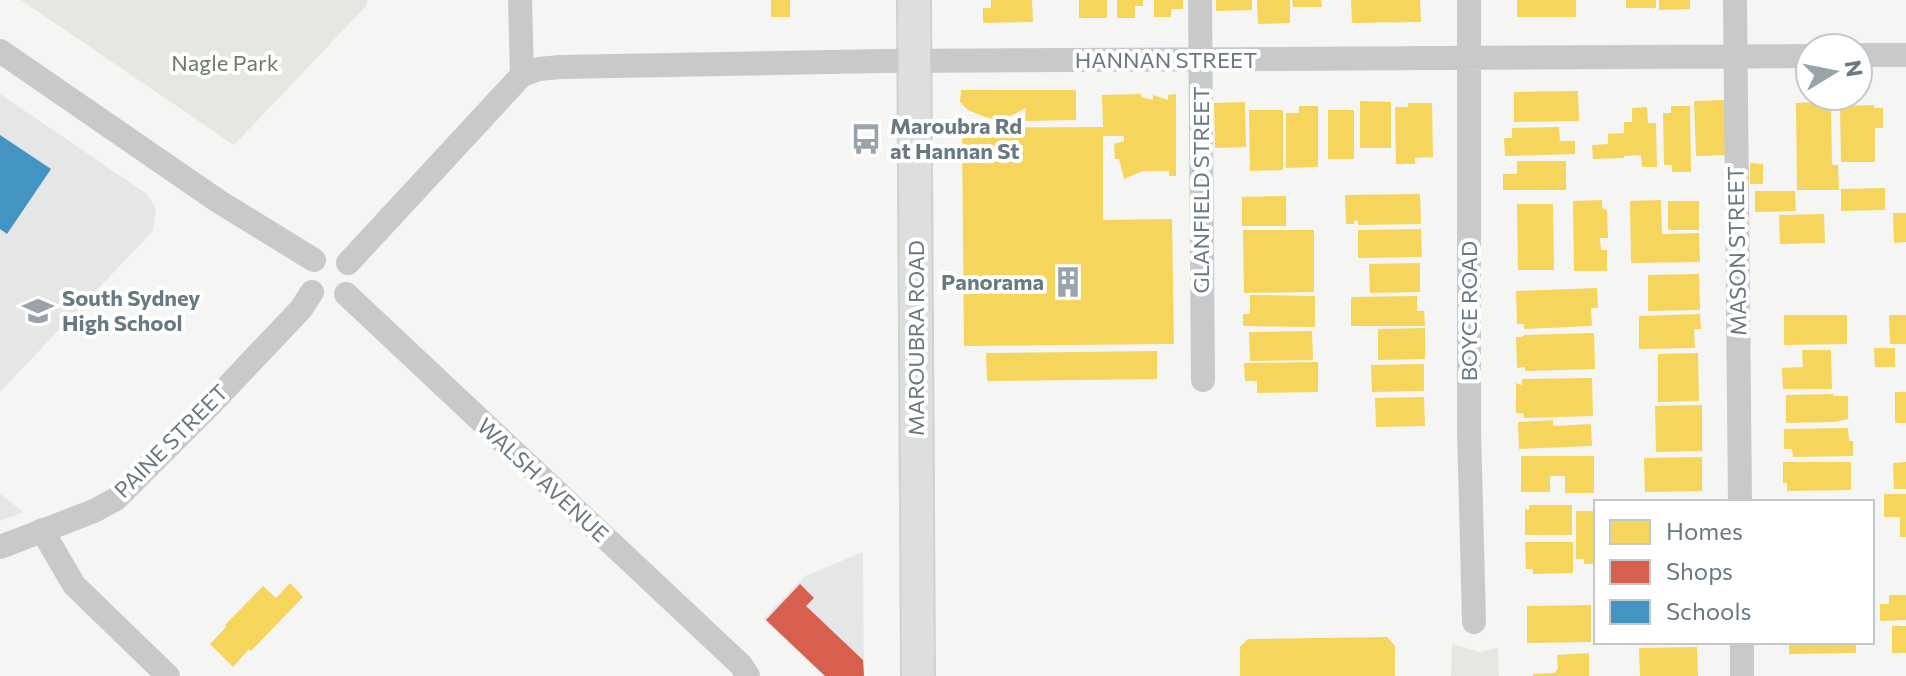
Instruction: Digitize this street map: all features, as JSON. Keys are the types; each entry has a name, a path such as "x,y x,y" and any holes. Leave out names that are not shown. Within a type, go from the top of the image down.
{"main road":[{"name":"MAROUBRA ROAD","path":"914,0 918,676"}],"street":[{"path":"348,263 522,75 520,0"},
{"name":"GLANFIELD STREET","path":"1200,0 1203,380"},
{"name":"BOYCE ROAD","path":"1469,0 1469,429 1474,622"},
{"name":"MASON STREET","path":"1735,0 1740,500"},
{"path":"0,51 218,201 314,260"},
{"path":"1874,55 1906,55"},
{"name":"HANNAN STREET","path":"522,75 560,67 914,61 1794,56"},
{"path":"333,254 348,263 353,281 346,294 326,300 312,292 307,278 314,260 333,254"},
{"name":"PAINE STREET","path":"0,547 94,511 116,499 212,403 301,309 312,292"},
{"name":"WALSH AVENUE","path":"346,294 745,670 764,676"},
{"path":"42,530 74,585 168,676"},
{"path":"1742,644 1742,676"}],"shaded area":[{"name":"South Sydney High School","path":"0,94 147,194 156,209 153,231 0,392"},
{"path":"0,494 24,512 0,521"},
{"path":"863,552 864,676 824,676 763,619 805,576"}],"green space":[{"name":"Nagle Park","path":"21,0 367,0 367,5 234,145"},
{"path":"1452,644 1480,652 1498,648 1499,676 1451,676"}],"building: Homes":[{"path":"771,0 790,0 790,17 771,17"},
{"path":"991,0 1032,0 1033,22 983,23 983,8 991,8"},
{"path":"1079,0 1107,0 1107,18 1079,18"},
{"path":"1117,0 1143,0 1143,6 1135,6 1135,18 1117,18"},
{"path":"1154,0 1183,0 1183,9 1171,9 1171,17 1154,17"},
{"path":"1216,0 1252,0 1252,10 1216,11"},
{"path":"1257,0 1290,0 1290,23 1258,24"},
{"path":"1292,0 1321,0 1322,7 1293,7"},
{"path":"1351,0 1420,0 1421,22 1352,23"},
{"path":"1517,0 1576,0 1576,17 1517,17"},
{"path":"1626,0 1656,0 1656,8 1626,8"},
{"path":"1659,0 1690,0 1690,9 1659,10"},
{"path":"961,90 1076,90 1076,120 1025,121 1026,108 1011,116 985,117 968,110 960,102"},
{"path":"1578,91 1579,121 1514,122 1514,92"},
{"path":"1141,94 1141,97 1153,100 1153,95 1168,100 1168,95 1176,94 1176,176 1169,176 1169,171 1143,171 1124,179 1119,159 1115,159 1114,144 1124,141 1124,136 1103,136 1103,220 1172,219 1174,344 964,346 962,128 1103,127 1102,95"},
{"path":"1725,100 1727,155 1696,156 1694,101"},
{"path":"1360,101 1391,102 1391,148 1360,148"},
{"path":"1245,102 1246,147 1215,148 1214,103"},
{"path":"1408,103 1432,103 1433,157 1415,158 1415,164 1396,164 1395,107 1408,107"},
{"path":"1299,106 1318,106 1318,167 1286,168 1286,113 1299,113"},
{"path":"1671,106 1690,106 1691,172 1672,172 1672,165 1664,165 1663,113 1671,113"},
{"path":"1647,107 1648,123 1656,123 1657,167 1642,167 1641,155 1593,159 1592,145 1608,144 1608,134 1624,133 1624,122 1632,122 1632,108"},
{"path":"1874,108 1883,108 1883,128 1875,128 1875,162 1841,162 1840,112 1874,112"},
{"path":"1249,110 1283,110 1283,170 1250,171"},
{"path":"1328,110 1354,110 1354,159 1328,159"},
{"path":"1796,112 1831,112 1832,165 1838,165 1839,190 1797,190"},
{"path":"1559,127 1560,141 1575,141 1575,154 1505,156 1504,138 1512,138 1512,128"},
{"path":"1517,161 1566,161 1566,190 1503,190 1503,174 1517,174"},
{"path":"1750,163 1763,164 1763,184 1750,184"},
{"path":"1885,188 1885,210 1841,211 1841,189"},
{"path":"1755,191 1795,191 1796,211 1755,212"},
{"path":"1420,194 1421,224 1358,225 1358,220 1354,224 1346,224 1345,195"},
{"path":"1286,196 1286,226 1242,226 1242,197"},
{"path":"1602,200 1602,208 1607,210 1608,238 1600,238 1601,250 1607,250 1607,271 1574,271 1573,201"},
{"path":"1661,200 1662,234 1699,233 1700,262 1631,263 1630,201"},
{"path":"1668,201 1699,201 1699,230 1668,230"},
{"path":"1517,204 1553,204 1554,270 1518,270"},
{"path":"1893,213 1906,213 1906,242 1894,243"},
{"path":"1824,214 1825,243 1780,244 1779,215"},
{"path":"1421,229 1422,257 1358,258 1358,230"},
{"path":"1243,230 1314,230 1314,292 1244,293"},
{"path":"1420,263 1420,292 1370,293 1369,264"},
{"path":"1699,274 1700,310 1648,311 1648,275"},
{"path":"1597,288 1598,308 1591,308 1592,326 1524,329 1524,324 1517,324 1516,291"},
{"path":"1250,295 1315,296 1315,327 1243,326 1243,314 1250,314"},
{"path":"1417,296 1417,311 1424,311 1425,326 1351,326 1351,297"},
{"path":"1700,314 1701,329 1694,329 1695,348 1639,349 1639,316"},
{"path":"1784,315 1847,315 1847,344 1784,345"},
{"path":"1889,315 1906,315 1906,344 1890,344"},
{"path":"1425,328 1425,359 1378,360 1378,329"},
{"path":"1312,331 1313,360 1250,361 1249,332"},
{"path":"1594,333 1595,369 1525,371 1525,367 1517,368 1516,337"},
{"path":"1874,348 1895,348 1895,367 1875,367"},
{"path":"1802,350 1831,350 1832,389 1783,389 1782,368 1803,367"},
{"path":"1157,351 1157,379 987,381 986,353"},
{"path":"1698,353 1699,401 1658,402 1658,354"},
{"path":"1318,362 1318,392 1257,393 1257,381 1245,381 1244,363"},
{"path":"1424,364 1424,391 1372,392 1371,365"},
{"path":"1592,378 1593,416 1524,418 1523,413 1516,413 1516,383 1522,385 1522,379"},
{"path":"1895,392 1906,392 1906,423 1895,423"},
{"path":"1786,395 1848,396 1848,419 1786,423"},
{"path":"1424,397 1425,426 1376,427 1375,398"},
{"path":"1702,405 1702,451 1656,452 1655,406"},
{"path":"1553,420 1553,426 1591,424 1592,446 1519,449 1518,422"},
{"path":"1848,428 1849,441 1853,441 1853,456 1793,457 1792,449 1784,449 1784,429"},
{"path":"1521,456 1594,456 1594,493 1565,493 1565,476 1550,476 1550,492 1521,492"},
{"path":"1702,457 1702,491 1645,492 1644,458"},
{"path":"1783,462 1851,462 1851,490 1787,491 1787,483 1783,483"},
{"path":"1906,462 1906,489 1894,489 1893,463"},
{"path":"1884,494 1906,494 1906,537 1900,537 1900,517 1884,517"},
{"path":"1529,505 1572,505 1572,535 1525,535 1525,509 1529,510"},
{"path":"1576,511 1594,511 1594,564 1584,564 1584,559 1576,559"},
{"path":"1525,542 1573,542 1573,573 1533,574 1533,569 1526,569"},
{"path":"290,583 303,597 233,667 210,644 263,586 276,598"},
{"path":"1889,595 1906,595 1906,620 1880,621 1880,604 1889,604"},
{"path":"1591,605 1591,642 1527,643 1527,606"},
{"path":"1892,626 1906,626 1906,653 1892,653"},
{"path":"1387,637 1395,646 1395,676 1240,676 1240,647 1248,639"},
{"path":"1789,644 1856,644 1856,653 1789,654"},
{"path":"1697,647 1698,676 1640,676 1639,648"},
{"path":"1589,653 1589,676 1533,676 1555,673 1558,668 1557,655"}],"building: Shops":[{"path":"800,584 814,598 806,606 863,660 864,676 825,676 766,620"}],"building: Schools":[{"path":"0,135 51,169 7,234 0,229"}],"place":[{"name":"Maroubra Rd at Hannan St","path":"866,139"},
{"name":"Panorama","path":"1068,282"},
{"name":"South Sydney High School","path":"38,311"}]}
